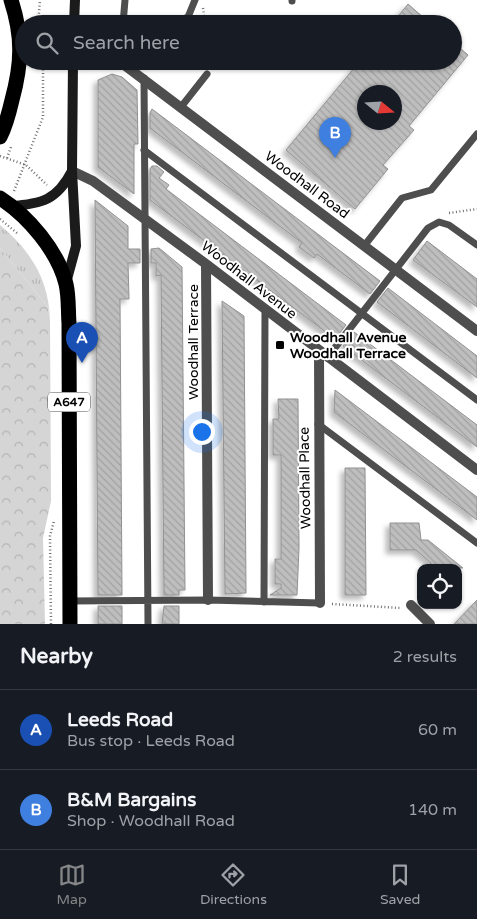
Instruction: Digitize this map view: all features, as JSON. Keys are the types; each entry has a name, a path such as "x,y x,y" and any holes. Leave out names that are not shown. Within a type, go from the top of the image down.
{"highway":[{"path":"11,0 16,15"},
{"path":"0,137 6,127 20,70"},
{"path":"0,108 14,92"},
{"name":"A647","path":"6,202 48,247 59,265 66,284 69,323 70,624"}],"main road":[{"path":"74,15 75,0"},
{"path":"66,284 76,246 72,171 74,70"},
{"path":"6,202 44,201 60,190 72,171"}],"street":[{"name":"Woodhall Road","path":"132,70 477,331"},
{"name":"Woodhall Avenue","path":"72,171 94,182 144,218 477,470"},
{"name":"Woodhall Terrace","path":"206,264 208,600"},
{"name":"Woodhall Place","path":"320,603 318,424 323,355"},
{"path":"413,607 430,624"}],"lane":[{"path":"124,15 125,0"},
{"path":"188,15 195,0"},
{"path":"181,106 207,74"},
{"path":"144,78 148,624"},
{"path":"364,246 402,198 430,190 477,134"},
{"path":"144,150 477,400"},
{"path":"323,355 361,313 428,228 439,222 450,225 477,246"},
{"path":"264,602 265,310"},
{"path":"318,424 477,543"},
{"path":"70,601 208,600 320,603"}],"path":[{"path":"39,15 40,0"},
{"path":"202,0 204,15"},
{"path":"6,202 16,188 43,117 43,70"},
{"path":"0,156 26,165"},
{"path":"439,222 448,213 477,209"},
{"path":"0,218 19,234"},
{"path":"51,624 50,536 54,520"},
{"path":"320,603 413,607"}],"green space":[{"path":"0,225 21,245 36,267 46,292 50,320 48,307 0,248"},
{"path":"0,248 48,307 50,320 51,501 43,538 45,624 0,624"}],"building":[{"path":"408,4 421,15 399,15"},
{"path":"462,50 468,55 462,62"},
{"path":"353,70 456,70 409,126 414,130 383,165 388,169 355,209 286,150"},
{"path":"112,74 122,77 137,90 138,144 134,144 134,194 98,167 98,80"},
{"path":"152,109 380,281 370,294 317,254 314,258 299,247 302,243 150,128 150,113"},
{"path":"152,166 157,166 164,172 159,178 169,185 166,189 346,325 335,339 150,200 150,169"},
{"path":"95,200 128,226 128,249 140,249 140,263 128,263 129,299 120,299 122,595 98,595"},
{"path":"427,241 477,279 477,307 413,260"},
{"path":"159,248 182,267 185,590 179,590 179,595 164,595 161,275 156,276 156,263 151,263 151,249"},
{"path":"388,288 477,356 477,378 377,302"},
{"path":"222,301 244,316 246,593 225,594"},
{"path":"354,332 477,425 477,447 343,346"},
{"path":"335,390 477,497 477,520 334,412"},
{"path":"278,399 298,399 299,548 297,595 270,595 281,588 281,584 275,584 275,559 281,559 281,455 273,455 273,419 279,419"},
{"path":"345,468 365,468 366,595 345,595"},
{"path":"390,523 419,523 421,540 428,540 458,564 430,564 416,550 390,550"},
{"path":"477,600 477,624 454,624"},
{"path":"98,606 122,606 122,624 98,624"},
{"path":"164,606 179,606 179,624 162,624"}],"place":[{"name":"B&M Bargains","path":"335,158"},
{"name":"Woodhall Avenue Woodhall Terrace","path":"280,345"},
{"name":"Leeds Road","path":"82,363"}]}
